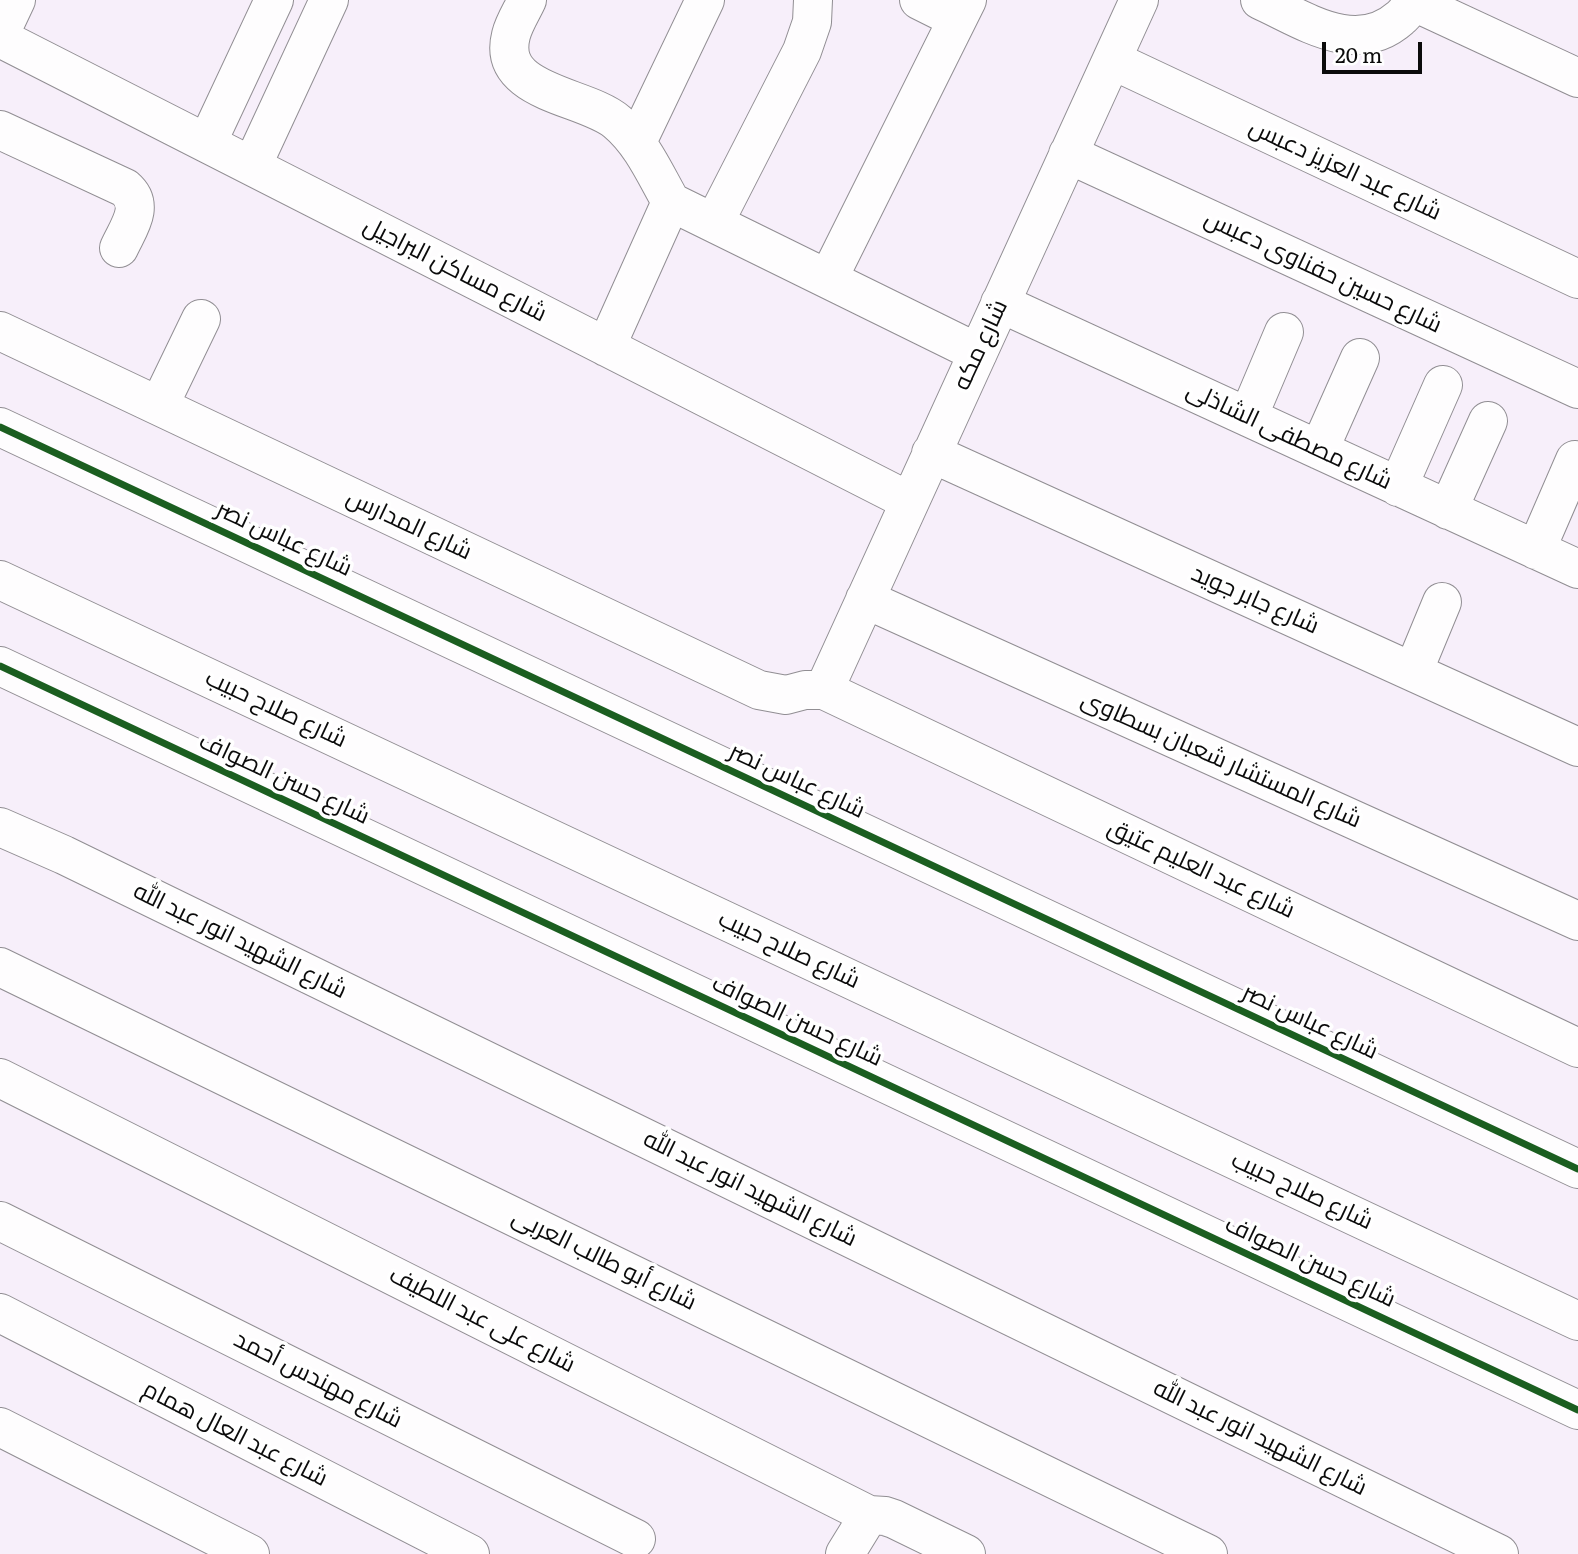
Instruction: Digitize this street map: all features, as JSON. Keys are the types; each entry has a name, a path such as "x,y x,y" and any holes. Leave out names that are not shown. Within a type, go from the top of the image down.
{"street":[{"path":"0,36 16,0"},
{"path":"252,166 329,0"},
{"path":"527,0 511,34 509,48 520,75 531,84 616,120 637,142 671,202 978,353"},
{"path":"637,142 705,0"},
{"path":"714,223 802,51 812,22 813,0"},
{"path":"828,279 962,10 919,0"},
{"name":"شارع مكه","path":"824,690 1139,0"},
{"path":"1260,0 1328,32 1347,36 1367,35 1386,29 1402,17 1412,1 1578,78"},
{"path":"207,144 270,1"},
{"name":"شارع مساكن البراجيل","path":"0,36 909,501"},
{"name":"شارع عبد العزيز دعبس","path":"1112,60 1578,279"},
{"path":"0,130 131,193 135,199 135,214 119,248"},
{"name":"شارع حسين حفناوى دعبس","path":"1068,155 1578,389"},
{"path":"606,347 671,202"},
{"name":"شارع مصطفى الشاذلى","path":"1000,303 1578,569"},
{"path":"159,406 201,319"},
{"name":"شارع المدارس","path":"0,331 759,690 786,695 805,690 824,690"},
{"path":"1248,417 1284,332"},
{"path":"1320,450 1360,358"},
{"path":"1398,486 1443,385"},
{"path":"1448,510 1488,421"},
{"name":"شارع عباس نصر","path":"0,427 1578,1169"},
{"name":"شارع جابر جويد","path":"931,453 1578,747"},
{"path":"1536,550 1575,460"},
{"name":"شارع صلاح حبيب","path":"0,580 1578,1321"},
{"name":"شارع المستشار شعبان بسطاوى","path":"865,599 1578,921"},
{"path":"1413,672 1442,602"},
{"name":"شارع حسن الصواف","path":"0,666 1578,1410"},
{"name":"شارع عبد العليم عتيق","path":"824,690 1578,1048"},
{"name":"شارع الشهيد انور عبد الله","path":"0,827 64,855 1499,1554"},
{"name":"شارع أبو طالب العربى","path":"0,967 1208,1554"},
{"name":"شارع على عبد اللطيف","path":"0,1078 869,1516 894,1519 966,1554"},
{"name":"شارع مهندس أحمد","path":"0,1221 636,1539"},
{"name":"شارع عبد العال همام","path":"0,1313 470,1554"},
{"path":"0,1427 250,1554"},
{"path":"845,1554 869,1516"}],"cycle path":[{"path":"0,427 1578,1169"},
{"path":"0,666 1578,1410"}]}
